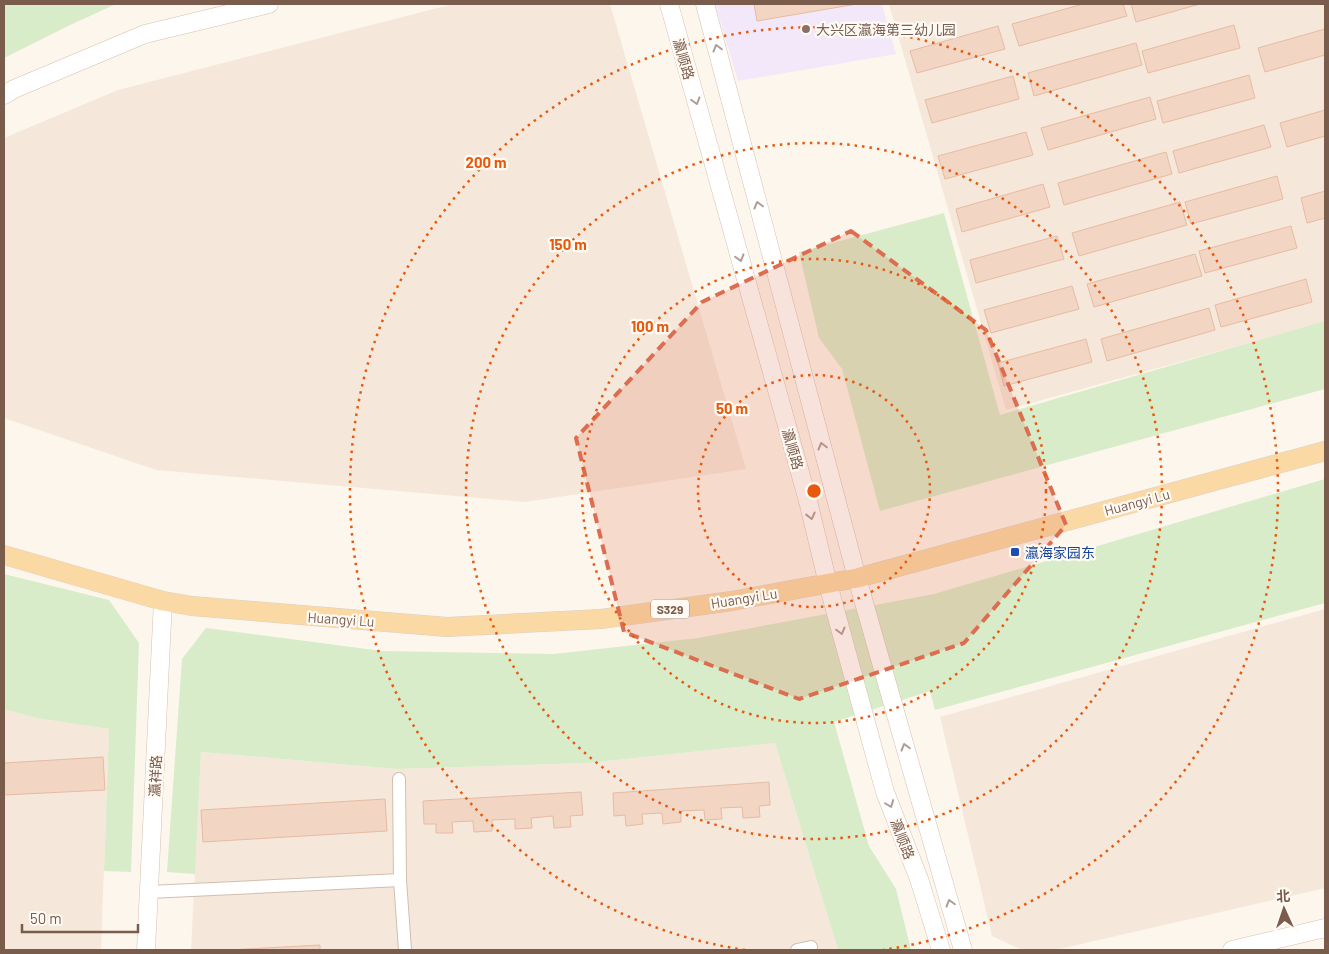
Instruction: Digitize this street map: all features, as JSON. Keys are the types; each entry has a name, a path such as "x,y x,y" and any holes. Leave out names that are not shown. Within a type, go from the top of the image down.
{"main road":[{"path":"4,95 14,89 145,34 269,4"},
{"name":"瀛顺路","path":"669,4 805,492 885,792 919,879 942,950"},
{"name":"瀛顺路","path":"705,4 857,578 963,950"},
{"name":"Huangyi Lu","path":"4,556 163,601 192,606 447,627 601,619 732,601 857,578 1325,451"},
{"name":"瀛祥路","path":"146,950 163,601"},
{"path":"1232,950 1325,928"}],"street":[{"path":"399,779 400,880 405,950"},
{"path":"149,892 400,880"},
{"path":"797,950 811,947"}],"highlighted area":[{"path":"851,231 986,330 1066,525 964,643 799,699 624,632 576,438 702,302"}],"shaded area":[{"path":"453,4 610,4 746,469 525,502 156,470 4,418 4,138 118,90"},
{"name":"大兴区瀛海第三幼儿园","path":"715,4 882,4 896,54 738,81"},
{"path":"889,4 1325,4 1325,322 1006,410"},
{"path":"1325,609 1325,888 1055,950 1022,950 992,936 940,717"},
{"path":"4,709 36,718 109,729 101,950 4,950"},
{"path":"775,743 838,950 191,950 201,752 397,769 588,763"}],"green space":[{"path":"4,4 116,4 4,58"},
{"path":"944,213 1000,415 1325,321 1325,389 880,511 842,369 819,338 799,252"},
{"path":"1325,479 1325,603 935,710 930,691 834,722 869,846 896,889 911,950 838,950 775,743 588,763 397,769 201,752 195,874 167,872 182,659 206,628 382,651 554,654 698,638 934,594"},
{"path":"4,574 109,600 139,643 131,872 104,871 109,729 36,718 4,709"}],"building":[{"path":"754,4 857,4 757,21"},
{"path":"1083,4 1123,4 1127,16 1019,46 1012,24"},
{"path":"1131,4 1200,4 1136,22"},
{"path":"1234,25 1240,48 1148,73 1142,51"},
{"path":"998,26 1005,49 917,73 910,51"},
{"path":"1325,29 1325,55 1265,72 1258,48"},
{"path":"1136,43 1142,65 1034,96 1028,73"},
{"path":"1249,75 1255,98 1163,123 1157,101"},
{"path":"1013,76 1019,99 932,123 925,100"},
{"path":"1150,97 1156,119 1048,150 1041,128"},
{"path":"1325,110 1325,136 1287,147 1280,123"},
{"path":"1264,125 1271,147 1179,173 1173,151"},
{"path":"1026,132 1033,155 945,179 938,156"},
{"path":"1166,152 1172,174 1064,205 1058,183"},
{"path":"1277,176 1283,199 1191,224 1185,202"},
{"path":"1043,184 1050,207 962,232 956,209"},
{"path":"1325,191 1325,218 1307,223 1301,198"},
{"path":"1180,202 1187,225 1079,256 1072,233"},
{"path":"1291,226 1297,248 1205,273 1199,251"},
{"path":"1057,236 1064,259 976,283 970,260"},
{"path":"1195,254 1202,276 1094,307 1087,284"},
{"path":"1306,279 1312,302 1221,327 1215,305"},
{"path":"1072,286 1079,309 991,333 984,310"},
{"path":"1209,308 1215,330 1107,361 1101,339"},
{"path":"1086,339 1092,362 1004,386 998,363"},
{"path":"103,757 105,790 4,795 4,763"},
{"path":"769,782 770,805 759,806 760,817 743,818 742,807 721,808 722,819 705,820 704,810 681,811 681,822 663,824 662,813 642,814 643,824 626,826 625,815 614,816 613,793"},
{"path":"581,792 583,815 570,816 571,827 554,828 553,816 531,818 532,828 515,829 515,819 492,820 492,831 474,832 473,821 452,822 453,833 436,833 436,824 424,824 423,801"},
{"path":"385,799 387,831 203,842 201,810"},
{"path":"320,945 320,950 228,950"}],"place":[{"name":"大兴区瀛海第三幼儿园","path":"806,29"},
{"name":"瀛海家园东","path":"1015,552"}]}
